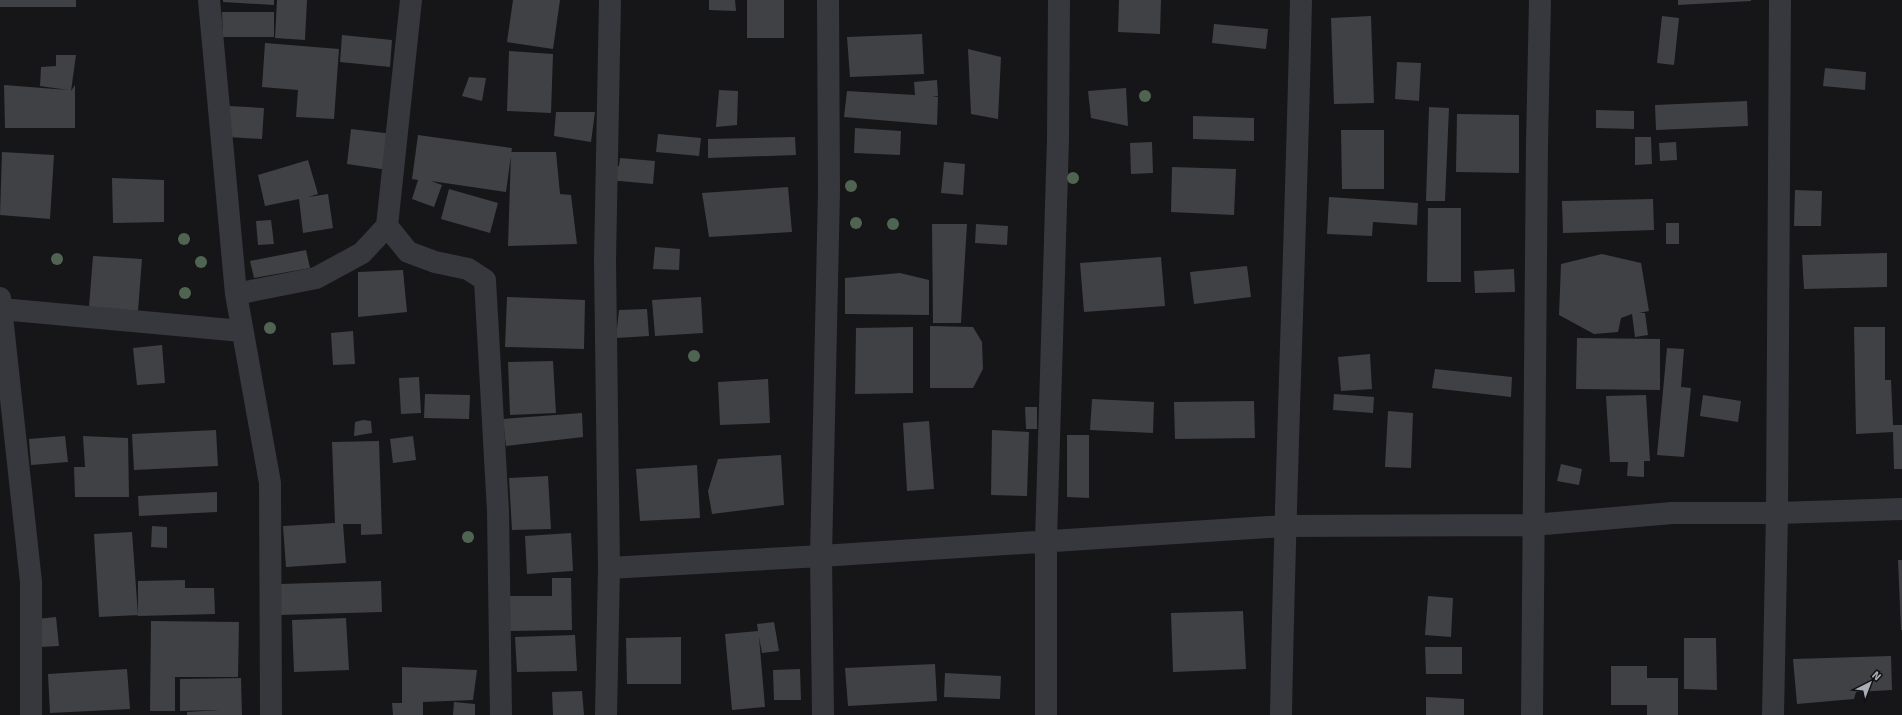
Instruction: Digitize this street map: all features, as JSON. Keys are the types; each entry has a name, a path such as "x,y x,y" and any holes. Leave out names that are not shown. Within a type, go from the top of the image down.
{"street":[{"path":"209,0 236,294 270,483 271,715"},
{"path":"236,294 316,278 362,254 387,226 411,0"},
{"path":"606,715 609,568 605,260 610,0"},
{"path":"823,715 821,556 829,191 828,0"},
{"path":"1046,715 1046,540 1058,139 1059,0"},
{"path":"1281,715 1284,526 1298,146 1301,0"},
{"path":"1532,715 1537,144 1540,0"},
{"path":"1773,715 1777,513 1780,0"},
{"path":"387,226 408,252 435,262 468,269 485,280 498,511 501,715"},
{"path":"31,715 31,582 0,303 242,331"},
{"path":"609,568 1284,526 1533,525 1672,513 1777,513 1902,509"}],"building":[{"path":"0,0 76,0 76,7 0,7"},
{"path":"223,0 274,0 274,5 223,2"},
{"path":"277,0 307,0 305,40 275,38"},
{"path":"513,0 560,0 553,49 507,42"},
{"path":"709,0 735,0 736,11 709,10"},
{"path":"747,0 784,0 784,38 747,38"},
{"path":"1119,0 1161,0 1160,34 1118,32"},
{"path":"1678,0 1751,0 1751,1 1678,5"},
{"path":"222,12 274,12 274,37 223,37"},
{"path":"1371,16 1374,103 1334,104 1331,18"},
{"path":"1662,16 1679,18 1674,65 1657,63"},
{"path":"1214,24 1268,29 1266,49 1212,43"},
{"path":"922,34 924,74 850,77 847,37"},
{"path":"342,35 392,40 390,67 340,62"},
{"path":"265,43 339,49 334,119 296,117 298,90 262,87"},
{"path":"968,49 1001,57 998,119 971,114"},
{"path":"509,51 553,54 551,113 507,111"},
{"path":"56,55 76,55 71,91 75,85 75,128 5,128 4,85 68,90 40,86 41,67 56,66"},
{"path":"1397,62 1421,63 1419,101 1395,99"},
{"path":"1825,68 1866,72 1865,90 1823,86"},
{"path":"469,77 486,78 482,101 462,96"},
{"path":"937,80 938,96 932,97 938,97 937,125 844,117 847,91 915,95 914,82"},
{"path":"1126,88 1128,126 1091,118 1088,91"},
{"path":"719,90 738,91 737,125 716,127"},
{"path":"1747,101 1748,126 1656,130 1655,105"},
{"path":"229,106 264,108 262,139 228,137"},
{"path":"1429,107 1449,108 1445,201 1426,201"},
{"path":"1596,110 1634,111 1634,129 1596,128"},
{"path":"556,112 595,112 591,142 554,136"},
{"path":"1457,114 1519,115 1519,173 1456,172"},
{"path":"1193,116 1254,118 1254,141 1193,139"},
{"path":"855,128 901,131 900,155 854,153"},
{"path":"351,129 393,134 388,170 347,164"},
{"path":"1341,130 1384,130 1384,189 1342,189"},
{"path":"658,134 701,138 699,156 656,152"},
{"path":"418,135 512,148 506,192 431,181 442,185 434,207 412,199 418,180 412,179"},
{"path":"795,137 796,155 708,158 708,139"},
{"path":"1635,137 1651,137 1652,164 1635,165"},
{"path":"1152,142 1153,173 1131,174 1130,143"},
{"path":"1676,142 1677,160 1660,161 1659,143"},
{"path":"2,152 54,155 50,219 0,215"},
{"path":"511,152 556,152 560,194 571,195 577,244 508,246"},
{"path":"620,158 655,161 653,184 608,180 610,165 619,166"},
{"path":"308,160 318,194 308,197 328,194 333,228 303,233 299,199 265,206 258,175"},
{"path":"944,162 965,164 963,195 941,193"},
{"path":"1172,167 1236,169 1234,215 1171,212"},
{"path":"112,178 164,180 164,222 113,223"},
{"path":"788,187 792,232 709,237 702,193"},
{"path":"449,189 498,203 490,233 441,219"},
{"path":"1795,190 1822,191 1821,226 1794,226"},
{"path":"1329,197 1418,203 1417,225 1373,222 1372,236 1327,234"},
{"path":"1653,199 1654,230 1563,233 1562,201"},
{"path":"1428,208 1461,208 1461,282 1427,282"},
{"path":"271,220 274,244 258,245 256,221"},
{"path":"1666,223 1679,223 1679,244 1666,244"},
{"path":"932,224 967,224 961,323 933,323"},
{"path":"976,224 1008,226 1007,245 975,243"},
{"path":"655,247 680,249 679,270 653,269"},
{"path":"306,250 310,268 254,278 250,261"},
{"path":"1887,253 1887,287 1804,289 1802,255"},
{"path":"1602,254 1641,263 1649,311 1639,313 1645,313 1648,335 1635,337 1632,314 1621,318 1618,332 1594,334 1559,315 1561,264"},
{"path":"93,256 142,259 138,311 89,307"},
{"path":"1161,257 1165,306 1084,312 1080,263"},
{"path":"1247,266 1251,297 1194,304 1190,272"},
{"path":"1514,269 1515,292 1475,293 1474,271"},
{"path":"403,270 407,312 358,317 358,272"},
{"path":"900,273 929,280 929,315 845,314 845,278"},
{"path":"507,297 585,300 584,349 505,347"},
{"path":"701,297 703,333 655,336 652,300"},
{"path":"647,309 649,336 616,338 619,310"},
{"path":"930,326 973,327 982,342 983,369 973,388 930,388"},
{"path":"913,327 913,393 855,394 856,328"},
{"path":"1854,327 1885,327 1885,380 1891,380 1893,425 1902,425 1902,469 1894,469 1893,432 1856,434"},
{"path":"353,331 355,364 333,365 331,333"},
{"path":"1577,338 1660,339 1660,390 1576,389"},
{"path":"162,345 165,383 137,385 133,348"},
{"path":"1667,348 1684,349 1681,387 1691,388 1684,457 1657,455"},
{"path":"1370,354 1372,389 1341,391 1338,357"},
{"path":"553,361 556,413 510,415 508,362"},
{"path":"1435,369 1512,377 1511,397 1432,388"},
{"path":"419,377 421,413 401,414 399,378"},
{"path":"768,379 770,423 720,425 718,382"},
{"path":"425,394 470,395 469,419 424,418"},
{"path":"1334,394 1374,397 1373,413 1333,410"},
{"path":"1646,395 1650,461 1644,461 1644,477 1627,476 1628,462 1610,462 1606,396"},
{"path":"1703,395 1741,401 1738,422 1700,416"},
{"path":"1092,399 1154,402 1153,433 1090,430"},
{"path":"1254,401 1255,438 1175,439 1174,402"},
{"path":"1025,407 1037,407 1037,429 1026,429"},
{"path":"1388,411 1413,413 1411,468 1385,467"},
{"path":"582,413 583,437 506,446 503,419"},
{"path":"363,420 371,421 372,433 354,436 355,422"},
{"path":"929,421 934,489 907,491 903,423"},
{"path":"216,430 218,466 134,470 132,434"},
{"path":"992,430 1029,432 1027,496 991,495"},
{"path":"1067,435 1089,435 1089,498 1067,497"},
{"path":"65,436 68,462 31,465 29,439"},
{"path":"83,436 128,438 129,497 75,497 74,467 85,467"},
{"path":"413,436 416,460 393,463 390,439"},
{"path":"379,441 382,534 361,535 361,524 343,524 346,563 286,567 283,526 335,523 332,442"},
{"path":"781,455 784,505 712,514 708,491 718,459"},
{"path":"1561,464 1582,469 1579,485 1557,481"},
{"path":"697,465 700,518 640,521 636,469"},
{"path":"548,476 551,529 512,530 509,478"},
{"path":"217,492 217,512 139,516 138,496"},
{"path":"152,526 167,527 167,548 151,547"},
{"path":"132,532 138,615 99,617 94,534"},
{"path":"571,533 573,571 527,574 525,536"},
{"path":"1898,560 1902,560 1902,630 1901,630"},
{"path":"552,578 571,578 572,630 508,631 507,596 552,596"},
{"path":"185,580 185,588 214,588 215,614 138,616 138,581"},
{"path":"381,581 382,612 280,615 279,584"},
{"path":"1428,596 1453,598 1451,637 1425,635"},
{"path":"1243,611 1246,669 1173,672 1171,613"},
{"path":"56,617 59,646 40,647 37,619"},
{"path":"346,618 349,670 294,672 292,620"},
{"path":"151,621 239,622 238,677 175,677 175,711 150,711"},
{"path":"774,622 779,651 762,653 759,637 765,707 732,710 725,634 758,631 757,624"},
{"path":"575,635 577,671 517,672 515,637"},
{"path":"681,637 681,684 627,684 626,638"},
{"path":"1684,638 1716,638 1717,690 1684,689"},
{"path":"1425,647 1462,647 1462,674 1426,674"},
{"path":"1891,656 1892,690 1856,692 1854,699 1797,704 1793,659"},
{"path":"935,664 937,701 848,706 845,668"},
{"path":"1611,666 1647,666 1647,678 1678,678 1678,715 1647,715 1647,705 1611,705"},
{"path":"402,667 477,670 473,700 423,702 423,715 393,715 392,703 402,703"},
{"path":"127,669 130,709 50,713 48,674"},
{"path":"800,669 801,700 774,700 773,670"},
{"path":"945,673 1001,676 1000,699 944,697"},
{"path":"241,678 242,715 187,715 187,712 220,710 180,711 180,679"},
{"path":"582,691 584,715 553,715 552,692"},
{"path":"1426,697 1464,699 1464,715 1426,715"},
{"path":"454,702 475,704 475,715 453,715"}]}
